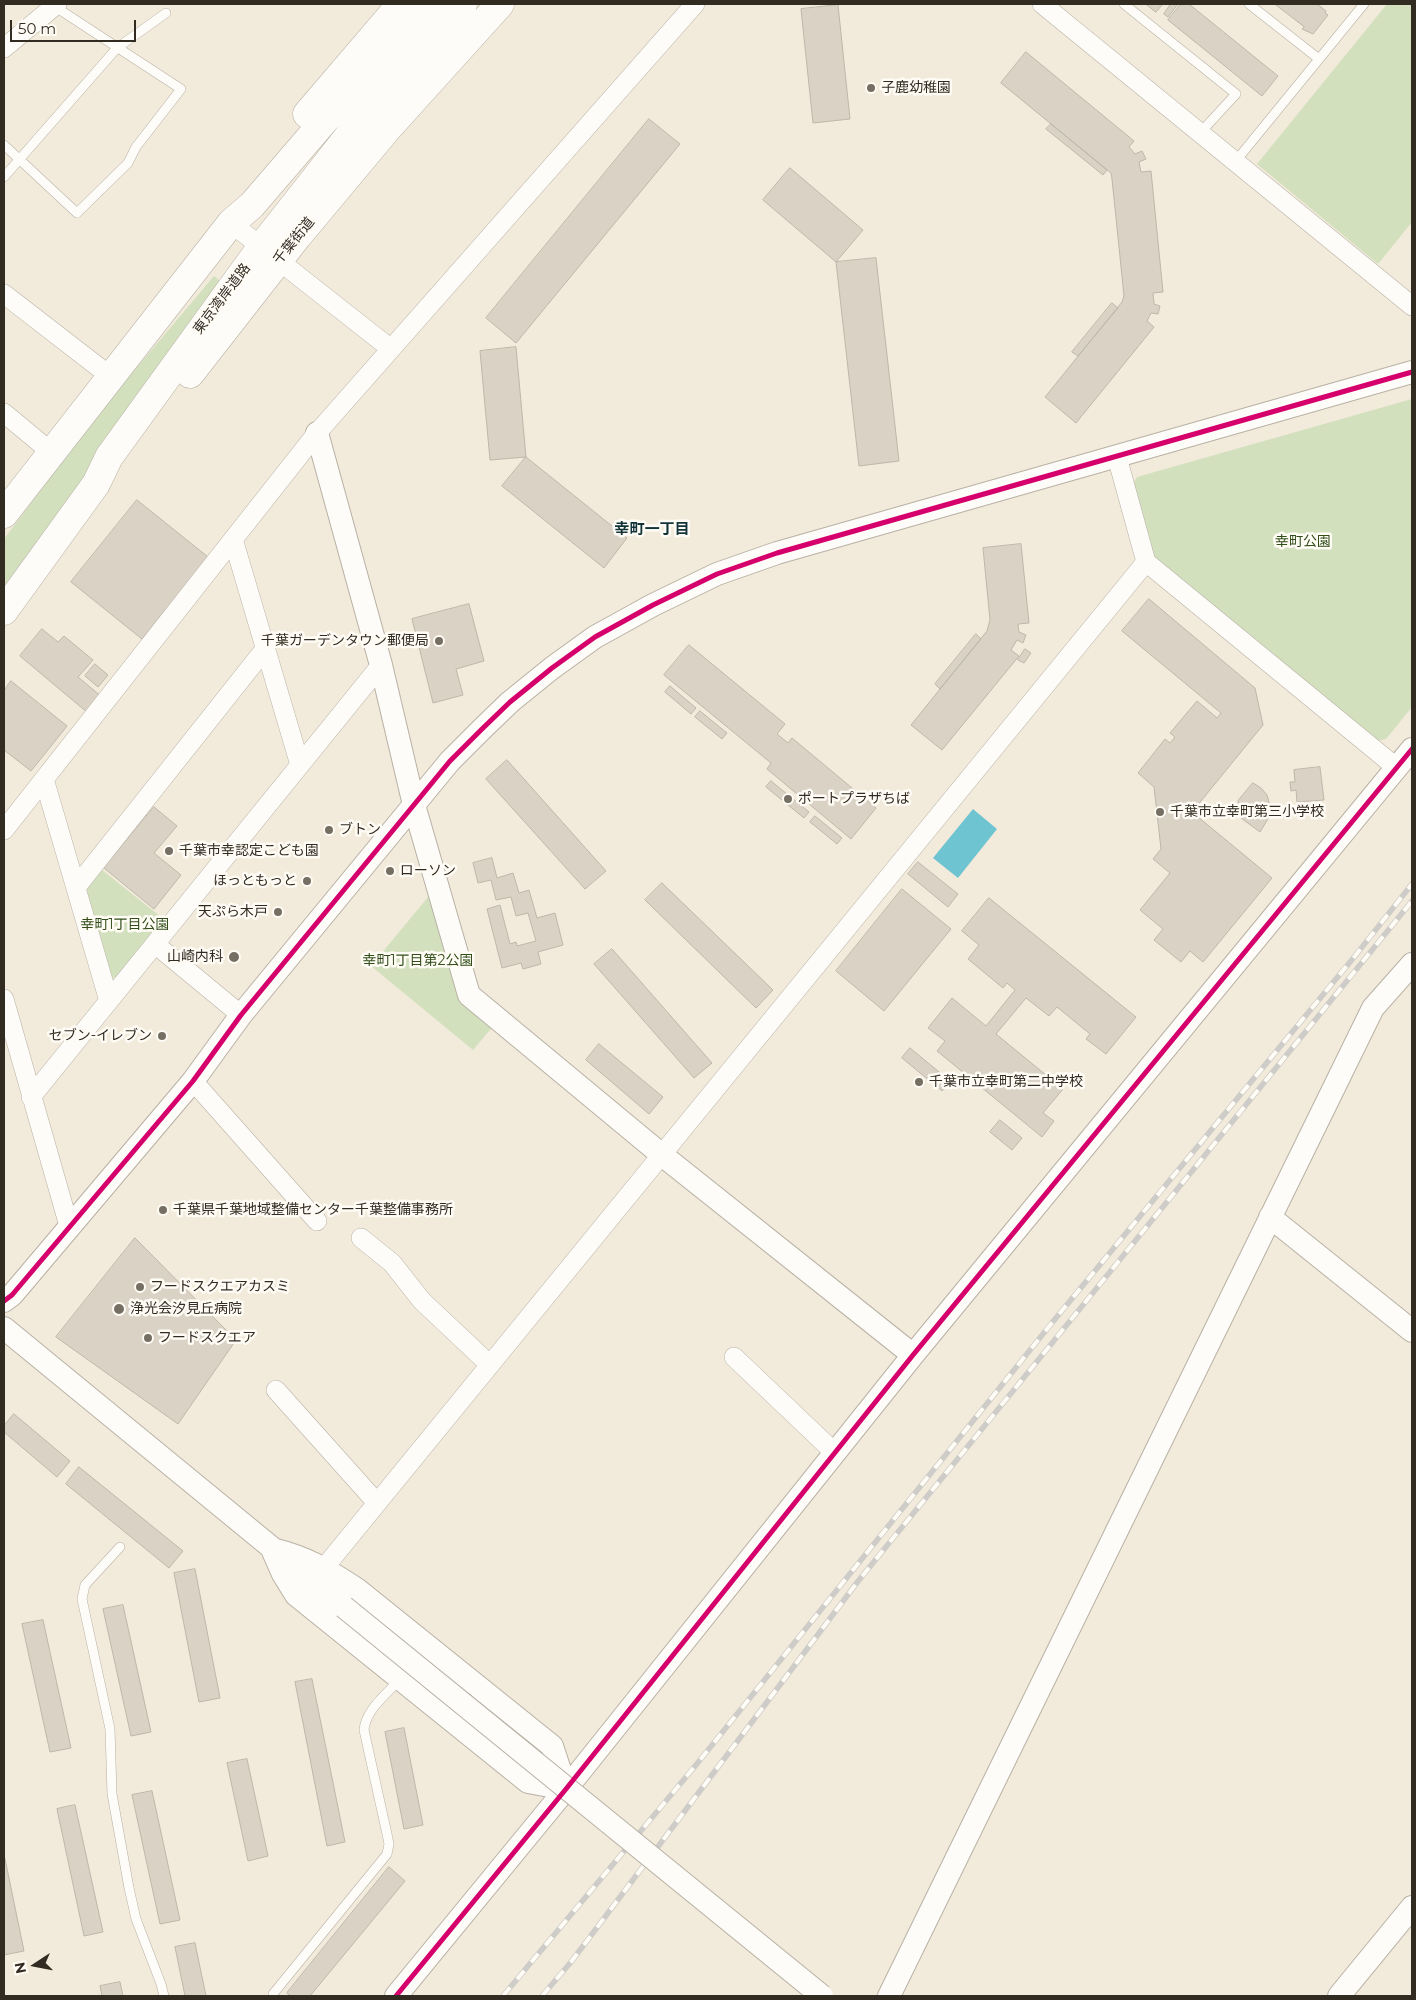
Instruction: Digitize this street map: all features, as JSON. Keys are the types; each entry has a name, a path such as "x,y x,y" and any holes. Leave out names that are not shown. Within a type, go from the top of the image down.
{"highway":[{"path":"231,223 242,196 267,163 401,4"},
{"path":"4,514 231,223 252,205 325,120 432,4"},
{"path":"270,253 362,119 463,4"},
{"name":"千葉街道","path":"4,611 96,484 121,464 270,253 500,4"}],"street":[{"path":"4,830 317,433 695,4"},
{"path":"1042,4 1412,306"},
{"path":"4,48 55,5"},
{"path":"231,223 392,349"},
{"path":"4,294 110,376"},
{"path":"4,1301 12,1295 193,1080 241,1015 450,761 510,702 595,637 653,605 717,574 778,553 1412,372"},
{"path":"4,413 51,452"},
{"path":"317,433 381,665 414,805 470,994 662,1154 914,1355"},
{"path":"1117,457 1146,562 1397,768"},
{"path":"234,539 264,649 300,765"},
{"path":"324,1568 1146,562"},
{"path":"77,886 264,649"},
{"path":"32,1097 381,665"},
{"path":"396,1996 566,1789 914,1355 1412,749"},
{"path":"44,779 77,886 109,1001"},
{"path":"155,944 241,1015"},
{"path":"889,1996 1374,1008 1412,964"},
{"path":"4,999 69,1226"},
{"path":"193,1080 317,1221"},
{"path":"1270,1217 1412,1331"},
{"path":"361,1238 392,1263 422,1301 490,1365"},
{"path":"4,1328 822,1996"},
{"path":"734,1357 835,1453"},
{"path":"276,1390 377,1503"},
{"path":"272,1548 300,1556 324,1568 358,1590 552,1746 566,1789"},
{"path":"272,1548 283,1574 296,1595 528,1782 566,1789"},
{"path":"1339,1996 1412,1907"}],"lane":[{"path":"1124,4 1236,94 1200,133"},
{"path":"1249,4 1319,59"},
{"path":"1235,162 1364,4"},
{"path":"4,145 77,212 128,163 136,147 181,89 55,5"},
{"path":"4,177 117,48 166,13"},
{"path":"120,1547 85,1585 82,1598 110,1729 112,1794 129,1888 136,1919 164,1996"},
{"path":"273,1994 387,1854 389,1844 364,1730 365,1723 372,1710 400,1679"}],"green space":[{"path":"1387,4 1412,4 1412,222 1378,264 1257,164"},
{"path":"214,276 223,283 57,516 4,586 4,539 106,404"},
{"name":"幸町公園","path":"1412,399 1412,707 1386,739 1377,741 1152,557 1133,484 1137,477"},
{"name":"幸町1丁目公園","path":"102,870 166,921 120,979 108,976 86,890"},
{"name":"幸町1丁目第2公園","path":"433,891 494,1025 473,1050 371,966"}],"water":[{"path":"973,809 997,829 958,878 933,858"}],"building":[{"path":"1146,4 1163,4 1156,12"},
{"path":"1171,4 1178,4 1168,17 1164,14"},
{"path":"1181,4 1189,4 1278,76 1262,96 1168,20"},
{"path":"1275,4 1317,4 1328,15 1313,34 1302,29 1304,27"},
{"path":"838,5 850,119 813,123 801,9"},
{"path":"1026,52 1134,141 1129,147 1135,154 1142,151 1146,159 1139,162 1141,172 1151,171 1163,292 1153,293 1154,304 1160,306 1158,314 1151,313 1147,321 1154,327 1076,423 1045,397 1122,302 1124,296 1112,179 1111,173 1001,83"},
{"path":"649,119 680,144 516,343 486,318"},
{"path":"1051,124 1107,170 1103,175 1046,129"},
{"path":"790,168 863,230 836,262 763,200"},
{"path":"876,258 899,461 859,466 836,262"},
{"path":"1112,303 1118,308 1078,356 1072,352"},
{"path":"516,347 526,457 490,460 480,351"},
{"path":"526,457 627,538 604,568 502,486"},
{"path":"137,500 208,557 142,639 71,582"},
{"path":"1021,544 1029,623 1018,624 1019,632 1026,635 1023,643 1017,640 1011,650 1019,656 942,750 911,725 987,631 990,620 983,548"},
{"path":"1149,599 1255,688 1263,725 1192,812 1272,878 1203,962 1190,951 1181,962 1154,940 1163,929 1140,910 1170,873 1153,859 1161,849 1154,787 1138,773 1165,739 1170,743 1175,737 1170,733 1197,701 1217,718 1221,713 1122,631"},
{"path":"469,604 484,661 456,669 463,695 433,703 412,619"},
{"path":"42,629 58,642 64,636 93,660 78,677 102,697 88,713 20,656"},
{"path":"976,634 981,639 940,689 935,684"},
{"path":"689,645 785,724 777,734 788,743 792,738 876,808 851,839 767,769 771,763 664,675"},
{"path":"1025,649 1031,653 1024,663 1018,660"},
{"path":"95,664 108,675 98,687 85,676"},
{"path":"11,681 67,726 31,771 4,750 4,691"},
{"path":"670,686 696,708 691,714 665,692"},
{"path":"700,711 727,733 722,739 695,717"},
{"path":"507,760 606,871 585,889 486,779"},
{"path":"1320,767 1324,800 1297,802 1296,790 1291,791 1290,782 1295,782 1294,770"},
{"name":"ポートプラザちば","path":"771,781 809,812 804,818 766,787"},
{"path":"1253,783 1267,795 1270,806 1269,817 1260,832 1241,818 1238,801"},
{"path":"154,807 177,826 154,853 181,875 154,909 104,868"},
{"name":"ポートプラザちば","path":"815,816 842,838 837,844 810,822"},
{"path":"492,858 497,878 513,873 519,893 529,890 537,918 555,913 563,945 538,952 541,964 523,969 521,963 502,968 487,909 500,905 510,944 516,942 517,946 536,941 528,913 516,916 511,897 496,900 491,880 478,883 473,863"},
{"path":"918,862 958,894 948,907 908,874"},
{"path":"662,883 773,990 756,1008 645,900"},
{"path":"902,889 951,929 884,1011 836,971"},
{"path":"989,898 1136,1017 1106,1054 1086,1039 1090,1034 1057,1007 1049,1016 1026,998 996,1034 1063,1089 1043,1113 1054,1121 1042,1137 937,1051 945,1041 928,1028 952,998 986,1026 1015,990 1007,983 1003,988 968,959 979,945 962,931"},
{"path":"612,949 712,1063 694,1078 594,964"},
{"path":"599,1044 663,1097 649,1114 586,1060"},
{"path":"910,1048 950,1081 942,1091 902,1058"},
{"path":"1000,1120 1022,1138 1012,1150 990,1132"},
{"name":"フードスクエアカスミ","path":"135,1238 236,1340 178,1424 56,1337"},
{"path":"14,1414 70,1461 57,1477 4,1432 4,1426"},
{"path":"79,1467 183,1551 169,1568 66,1484"},
{"path":"195,1569 220,1698 199,1702 174,1573"},
{"path":"123,1605 151,1732 131,1736 103,1609"},
{"path":"43,1620 71,1748 50,1752 22,1624"},
{"path":"312,1679 345,1842 327,1846 295,1682"},
{"path":"404,1728 423,1825 404,1829 385,1732"},
{"path":"247,1759 268,1856 248,1861 227,1763"},
{"path":"152,1791 180,1920 160,1924 132,1795"},
{"path":"75,1805 103,1932 84,1936 57,1809"},
{"path":"4,1854 24,1951 4,1955"},
{"path":"389,1867 405,1881 310,1996 290,1996 287,1993"},
{"path":"195,1943 206,1996 185,1996 175,1947"},
{"path":"120,1982 123,1996 102,1996 100,1986"}],"railway":[{"path":"503,1996 696,1765 1051,1324 1355,956 1412,884"},
{"path":"542,1996 571,1962 859,1580 1412,901"}],"cycle path":[{"path":"4,1301 12,1295 193,1081 241,1015 450,761 510,702 595,637 653,605 717,574 777,553 1412,372"},
{"path":"396,1996 566,1789 913,1355 1412,749"}],"place":[{"name":"子鹿幼稚園","path":"871,88"},
{"name":"千葉ガーデンタウン郵便局","path":"439,641"},
{"name":"ポートプラザちば","path":"788,799"},
{"name":"千葉市立幸町第三小学校","path":"1160,812"},
{"name":"ブトン","path":"329,830"},
{"name":"千葉市幸認定こども園","path":"169,851"},
{"name":"ローソン","path":"390,871"},
{"name":"ほっともっと","path":"307,881"},
{"name":"天ぷら木戸","path":"278,912"},
{"name":"山崎内科","path":"234,957"},
{"name":"セブン-イレブン","path":"162,1036"},
{"name":"千葉市立幸町第二中学校","path":"919,1082"},
{"name":"千葉県千葉地域整備センター千葉整備事務所","path":"163,1210"},
{"name":"フードスクエアカスミ","path":"140,1287"},
{"name":"浄光会汐見丘病院","path":"119,1309"},
{"name":"フードスクエア","path":"148,1338"}],"district":[{"name":"幸町一丁目","path":"652,530"}]}
